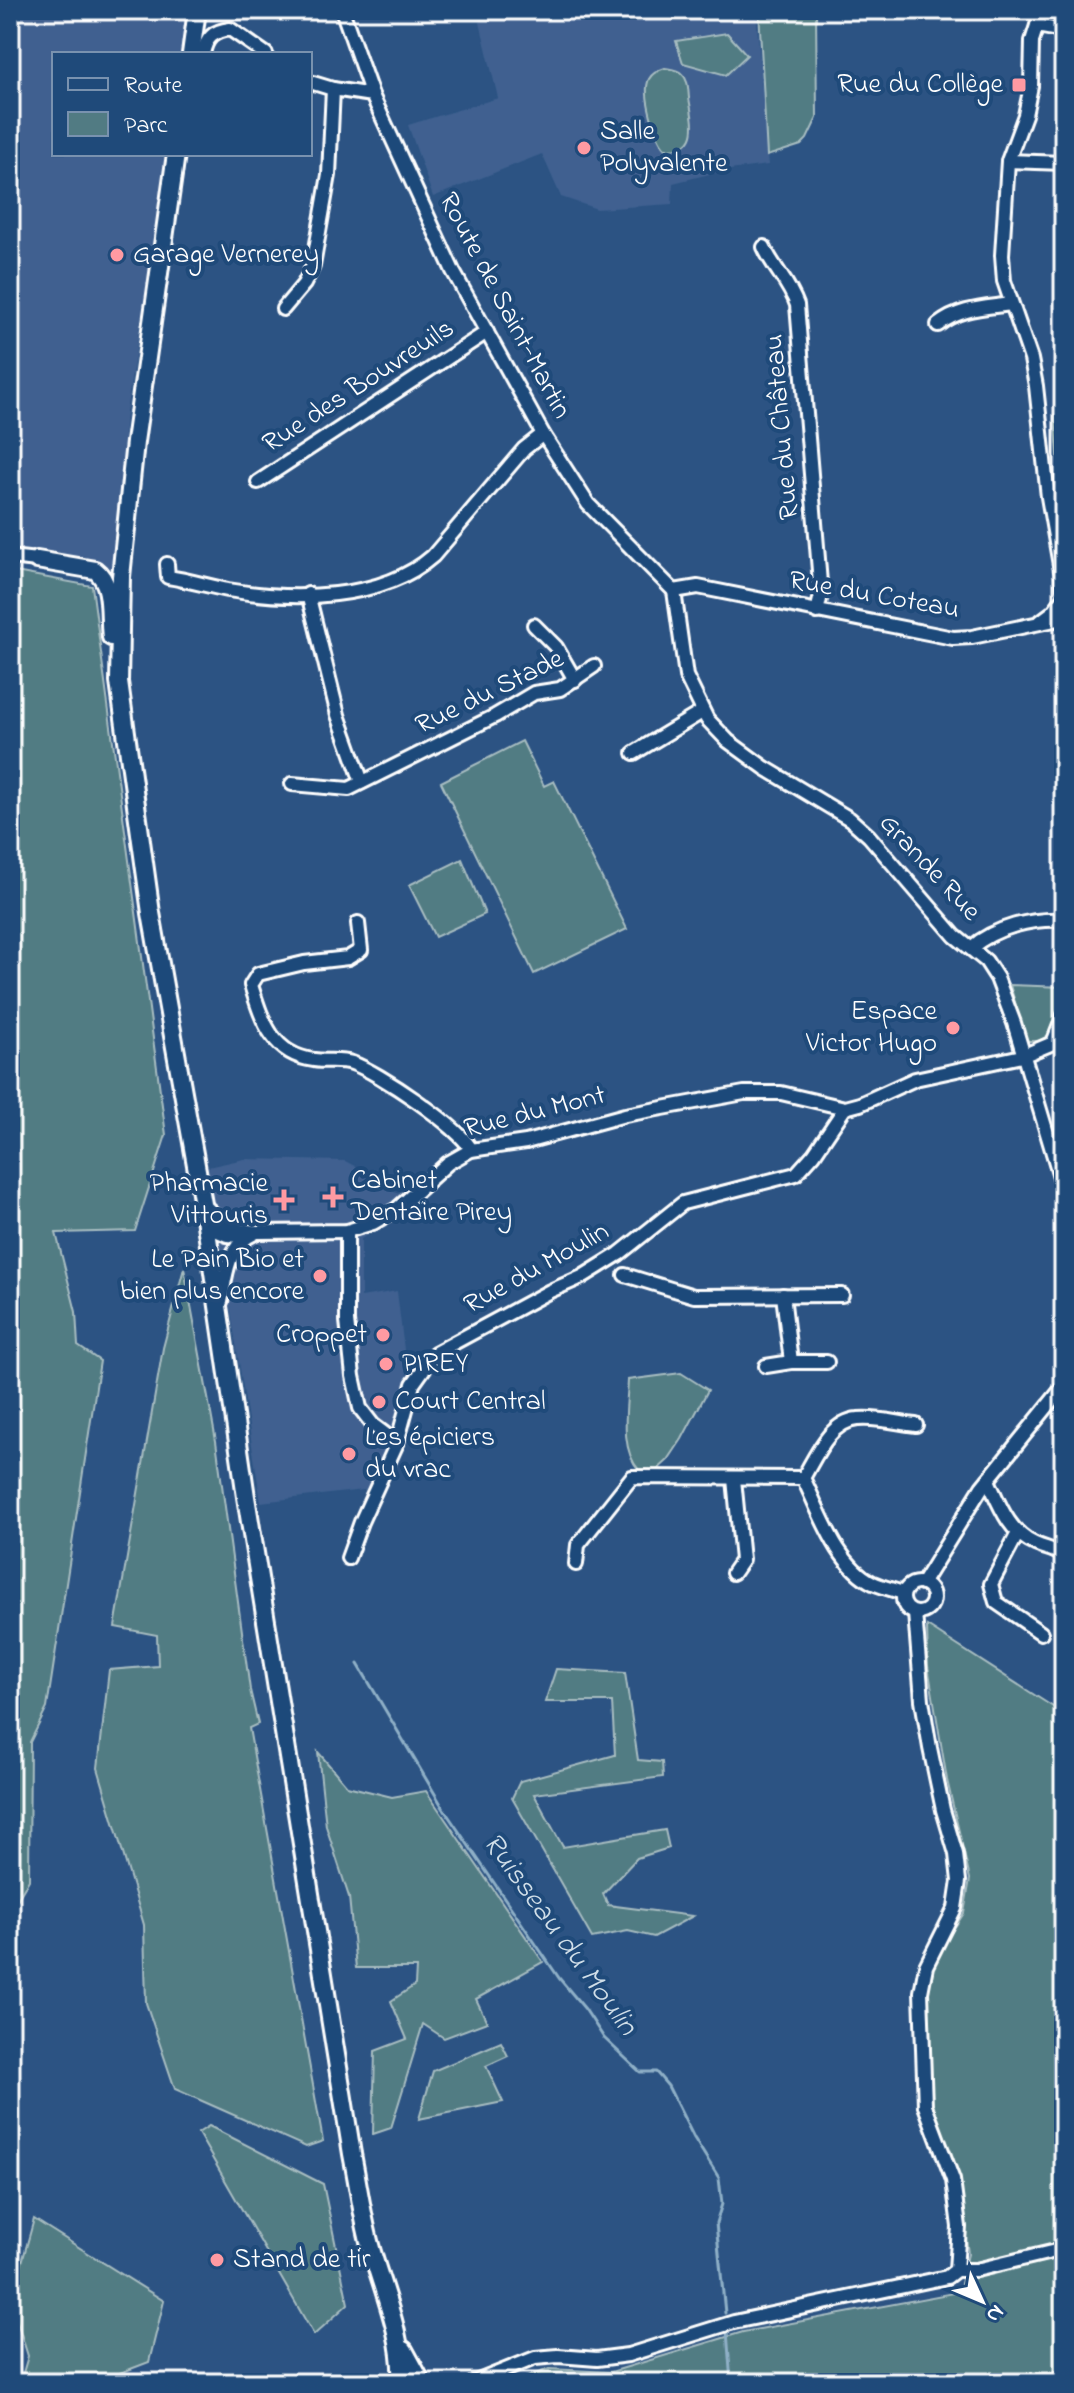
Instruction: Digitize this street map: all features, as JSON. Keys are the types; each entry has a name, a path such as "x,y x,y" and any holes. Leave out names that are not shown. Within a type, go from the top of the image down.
{"main road":[{"path":"191,52 197,10"},
{"path":"119,682 121,577 133,457 178,156"},
{"path":"37,560 95,570 102,576 107,589 109,626 151,913 203,1204 352,2154 369,2242 393,2326 401,2364 401,2383"},
{"path":"393,2326 422,2383"}],"street":[{"name":"Route de Saint-Martin","path":"342,10 372,95 453,271 543,434 588,504 674,591"},
{"path":"1042,10 1032,41 1031,86 1025,115 1008,161 1002,255 1004,281 1031,359 1048,497 1064,588"},
{"path":"1037,26 1064,31"},
{"path":"204,52 210,36 219,30 236,32 263,52"},
{"path":"312,83 372,95"},
{"path":"283,309 304,284 313,266 329,175 333,89"},
{"path":"1008,161 1064,163"},
{"name":"Rue du Château","path":"764,247 769,260 786,280 797,305 821,595 817,612"},
{"path":"938,325 962,311 1011,304"},
{"name":"Rue des Bouvreuils","path":"258,482 487,332"},
{"path":"167,564 168,577 241,591 308,594 371,589 420,568 524,449 543,434"},
{"path":"10,557 37,560"},
{"name":"Rue du Coteau","path":"674,591 698,587 953,638 1064,618"},
{"name":"Grande Rue","path":"674,591 686,676 702,712 728,741 765,768 850,819 869,836 955,936 986,961 997,978 1014,1023 1064,1190"},
{"path":"308,594 338,715 362,782"},
{"path":"1038,623 1053,612 1064,598"},
{"path":"534,625 556,647 575,680"},
{"name":"Rue du Stade","path":"292,784 349,789 495,716 534,693 550,692 575,680 594,666"},
{"path":"634,753 702,712"},
{"path":"971,948 988,934 1017,925 1064,920"},
{"path":"358,923 361,950 348,958 304,963 258,974 251,985 262,1021 276,1041 296,1056 350,1062 370,1072 437,1116 468,1141 471,1150"},
{"path":"845,1108 915,1079 1022,1056 1059,1044 1064,1015"},
{"name":"Rue du Mont","path":"256,1233 347,1231 373,1223 397,1209 448,1163 471,1150 526,1142 625,1115 744,1093 781,1093 845,1108"},
{"name":"Rue du Moulin","path":"348,1558 397,1443 413,1384 435,1353 582,1277 619,1254 683,1203 796,1174 814,1154 845,1108"},
{"path":"203,1204 231,1227 256,1233"},
{"path":"206,1226 227,1235 256,1233"},
{"path":"347,1231 347,1321 360,1408 373,1425 397,1443"},
{"path":"219,1313 231,1255 239,1243 256,1233"},
{"path":"625,1275 694,1296 842,1295"},
{"path":"783,1295 791,1362"},
{"path":"766,1366 827,1362"},
{"path":"922,1584 988,1480 1064,1386"},
{"path":"803,1478 825,1440 836,1429 856,1418 916,1425"},
{"path":"576,1564 578,1545 632,1477 803,1478"},
{"path":"803,1478 827,1533 848,1561 871,1582 903,1593"},
{"path":"733,1573 742,1560 734,1479"},
{"path":"988,1480 1009,1523 1018,1533 1034,1544 1054,1549 1064,1556"},
{"path":"1018,1533 991,1584 996,1602 1041,1633"},
{"path":"922,1584 930,1590 933,1600 925,1612 915,1613 904,1606 903,1593 909,1586 922,1584"},
{"path":"915,1613 930,1748 956,1854 959,1881 955,1908 926,1966 921,1992 925,2106 953,2180 959,2227 956,2270"},
{"path":"473,2383 535,2358 597,2359 628,2355 734,2322 947,2277 956,2270 976,2270 1064,2249"},
{"path":"491,2383 516,2365"}],"shaded area":[{"path":"10,10 187,10 181,52 52,52 52,156 168,156 126,412 115,572 10,549"},
{"path":"477,10 756,10 768,165 722,171 673,183 672,204 597,209 561,197 542,154 433,197 408,125 498,98"},
{"path":"244,1159 345,1161 366,1172 386,1189 420,1201 361,1239 361,1297 397,1291 407,1375 399,1417 372,1489 261,1502 208,1167"}],"green space":[{"path":"759,10 816,10 817,118 801,145 767,156"},
{"path":"727,33 747,55 726,75 683,63 676,41"},
{"path":"665,68 678,71 686,79 693,125 690,139 685,144 666,149 654,126 647,94 650,77"},
{"path":"1064,414 1064,557 1051,481 1060,480 1055,415"},
{"path":"10,571 92,586 166,1135 135,1231 56,1233 76,1312 78,1346 100,1361 47,1708 30,1742 29,1880 10,1912"},
{"path":"522,741 544,786 554,781 627,929 534,974 441,782"},
{"path":"462,859 485,914 435,937 409,885"},
{"path":"1010,985 1064,987 1053,1032 1039,1041 1026,1041"},
{"path":"184,1268 216,1441 250,1690 258,1724 249,1728 323,2141 306,2147 175,2089 146,2003 144,1925 98,1768 109,1670 158,1666 157,1635 115,1627 163,1348"},
{"path":"681,1373 708,1390 668,1460 656,1471 639,1470 626,1439 628,1380"},
{"path":"927,1626 1064,1714 1064,2383 511,2383 549,2369 611,2372 743,2332 959,2292 968,2254 960,2187 931,2102 926,2006 932,1962 964,1913 970,1879 947,1780 928,1666"},
{"path":"556,1669 625,1673 638,1760 662,1762 663,1777 534,1794 563,1847 665,1830 669,1848 637,1858 603,1894 608,1905 693,1916 654,1937 628,1931 592,1938 512,1798 520,1781 615,1755 612,1702 545,1702"},
{"path":"318,1752 347,1786 392,1797 426,1791 543,1962 476,1999 487,2022 444,2038 423,2024 391,2128 373,2134 375,2051 407,2039 391,2001 415,1985 416,1968 356,1968 349,1897 326,1826"},
{"path":"501,2042 508,2056 486,2066 503,2102 419,2119 433,2071"},
{"path":"209,2126 323,2184 348,2304 314,2335 198,2133"},
{"path":"34,2219 164,2301 149,2362 120,2373 119,2383 20,2383 28,2356 11,2302"}],"waterway":[{"name":"Ruisseau du Moulin","path":"358,1664 445,1811 559,1978 604,2038 640,2072 656,2072 668,2086 694,2138 719,2178 722,2204 716,2223 725,2313"},
{"name":"Ruisseau du Moulin","path":"727,2331 731,2383"}],"place":[{"name":"Rue du Collège","path":"1019,85"},
{"name":"Salle Polyvalente","path":"584,148"},
{"name":"Garage Vernerey","path":"117,255"},
{"name":"Espace Victor Hugo","path":"953,1028"},
{"name":"Cabinet Dentaire Pirey","path":"333,1197"},
{"name":"Pharmacie Vittouris","path":"284,1200"},
{"name":"Le Pain Bio et bien plus encore","path":"320,1276"},
{"name":"Croppet","path":"383,1335"},
{"name":"PIREY","path":"386,1364"},
{"name":"Court Central","path":"379,1402"},
{"name":"Les épiciers du vrac","path":"349,1454"},
{"name":"Stand de tir","path":"217,2260"}]}
